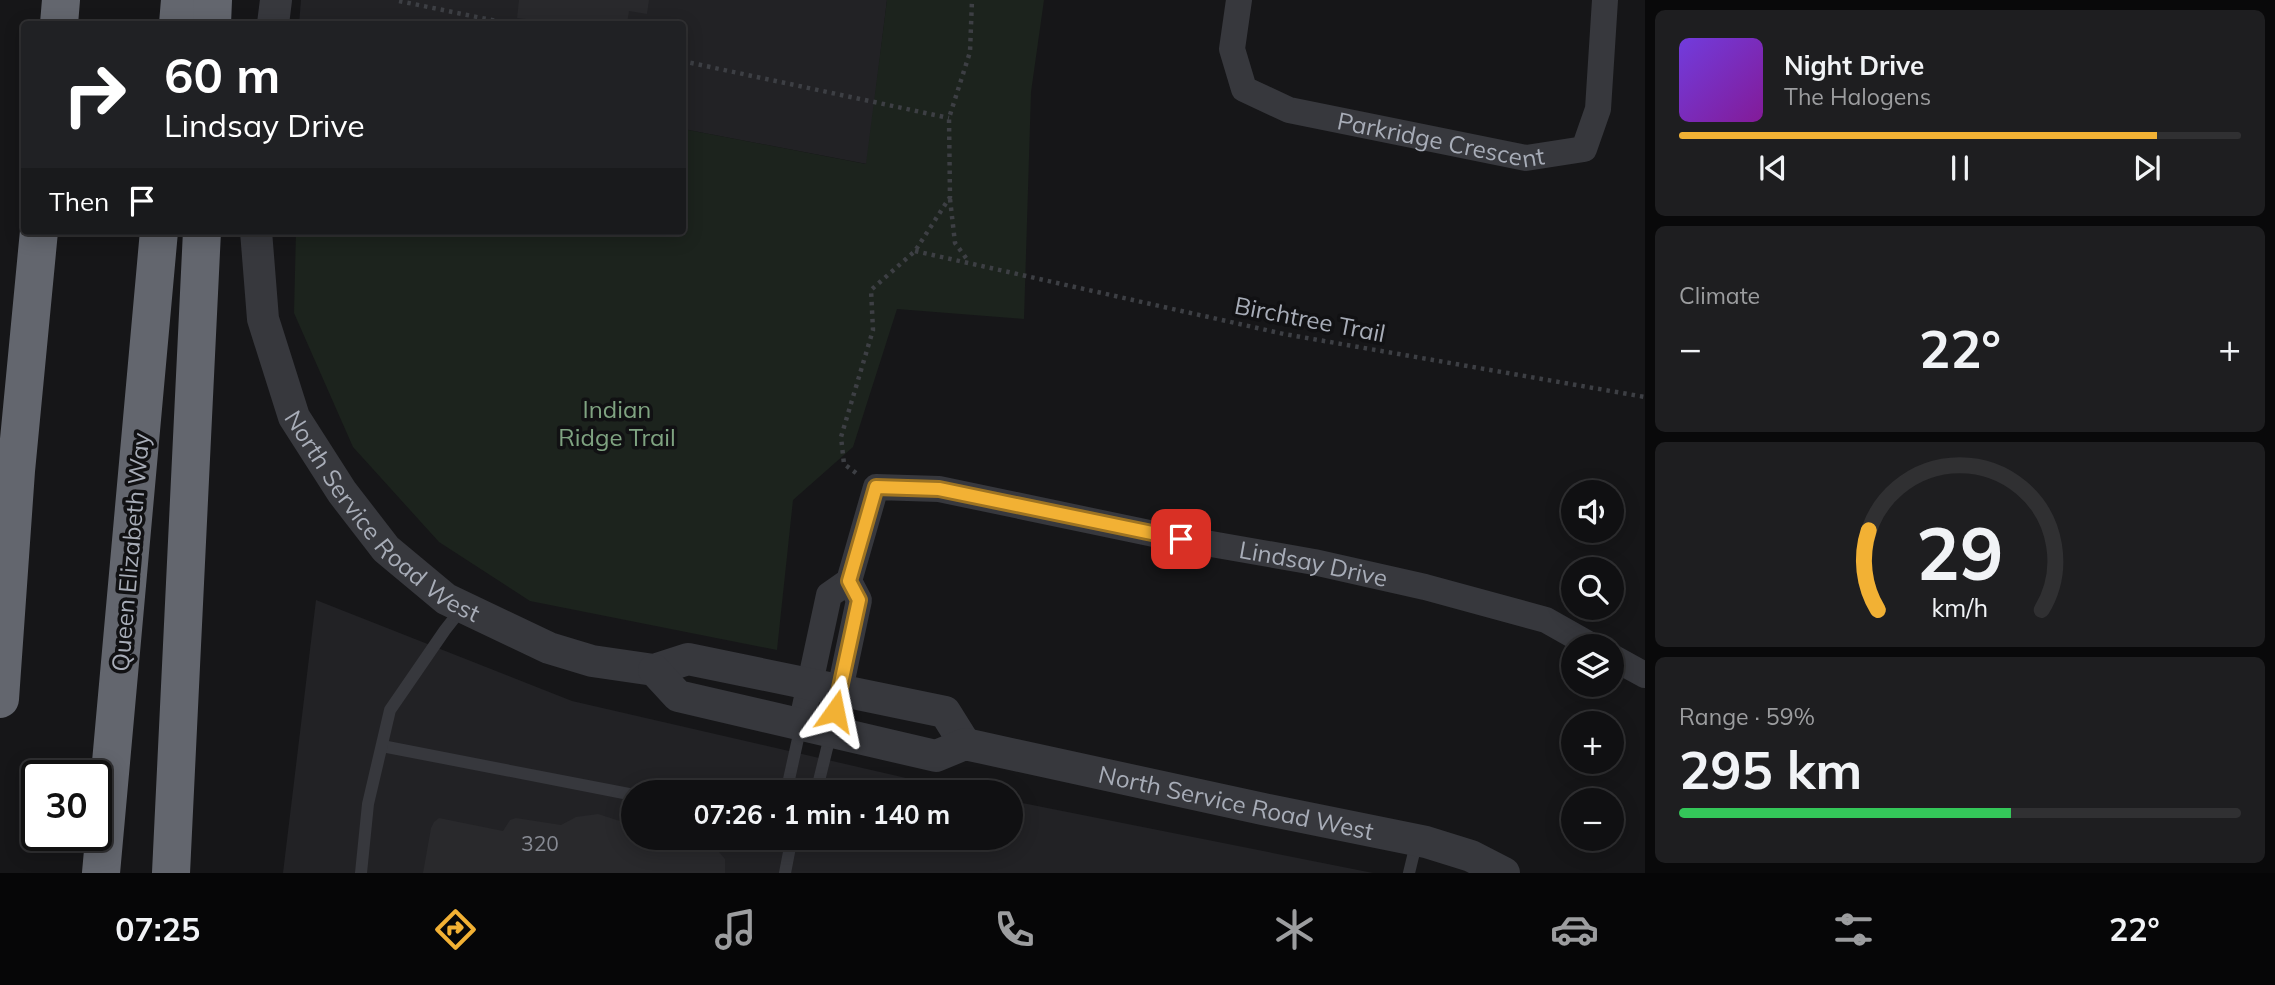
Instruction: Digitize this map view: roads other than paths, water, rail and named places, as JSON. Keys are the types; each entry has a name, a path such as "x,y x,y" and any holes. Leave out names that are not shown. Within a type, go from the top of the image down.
{"highway":[{"path":"59,21 61,0"},
{"path":"178,21 180,0"},
{"path":"212,21 213,0"},
{"path":"0,699 16,471 39,235"},
{"name":"Queen Elizabeth Way","path":"101,873 159,235"},
{"path":"171,873 202,235"},
{"path":"0,505 16,471"}],"street":[{"path":"273,21 276,0"},
{"name":"Parkridge Crescent","path":"1239,0 1233,49 1244,89 1289,110 1526,158 1584,149 1598,109 1605,0"},
{"name":"North Service Road West","path":"257,235 264,319 293,417 342,492 386,549 446,598 549,648 592,661 654,670 688,659 945,712 965,744 1417,840 1471,856 1504,873"},
{"name":"Lindsay Drive","path":"825,688 859,600 849,581 876,487 939,489 1154,534 1351,571 1425,587 1546,620 1571,634"},
{"path":"1624,664 1645,675"},
{"path":"654,670 678,696 936,756 965,744"},
{"path":"816,728 825,688"}],"lane":[{"path":"360,873 368,804 390,710 464,607"},
{"path":"792,780 816,728"},
{"path":"816,728 816,780"},
{"path":"382,746 621,792"},
{"path":"1409,873 1417,840"},
{"path":"785,873 790,850"}],"park label":[{"name":"Indian Ridge Trail","path":"617,423"}]}
